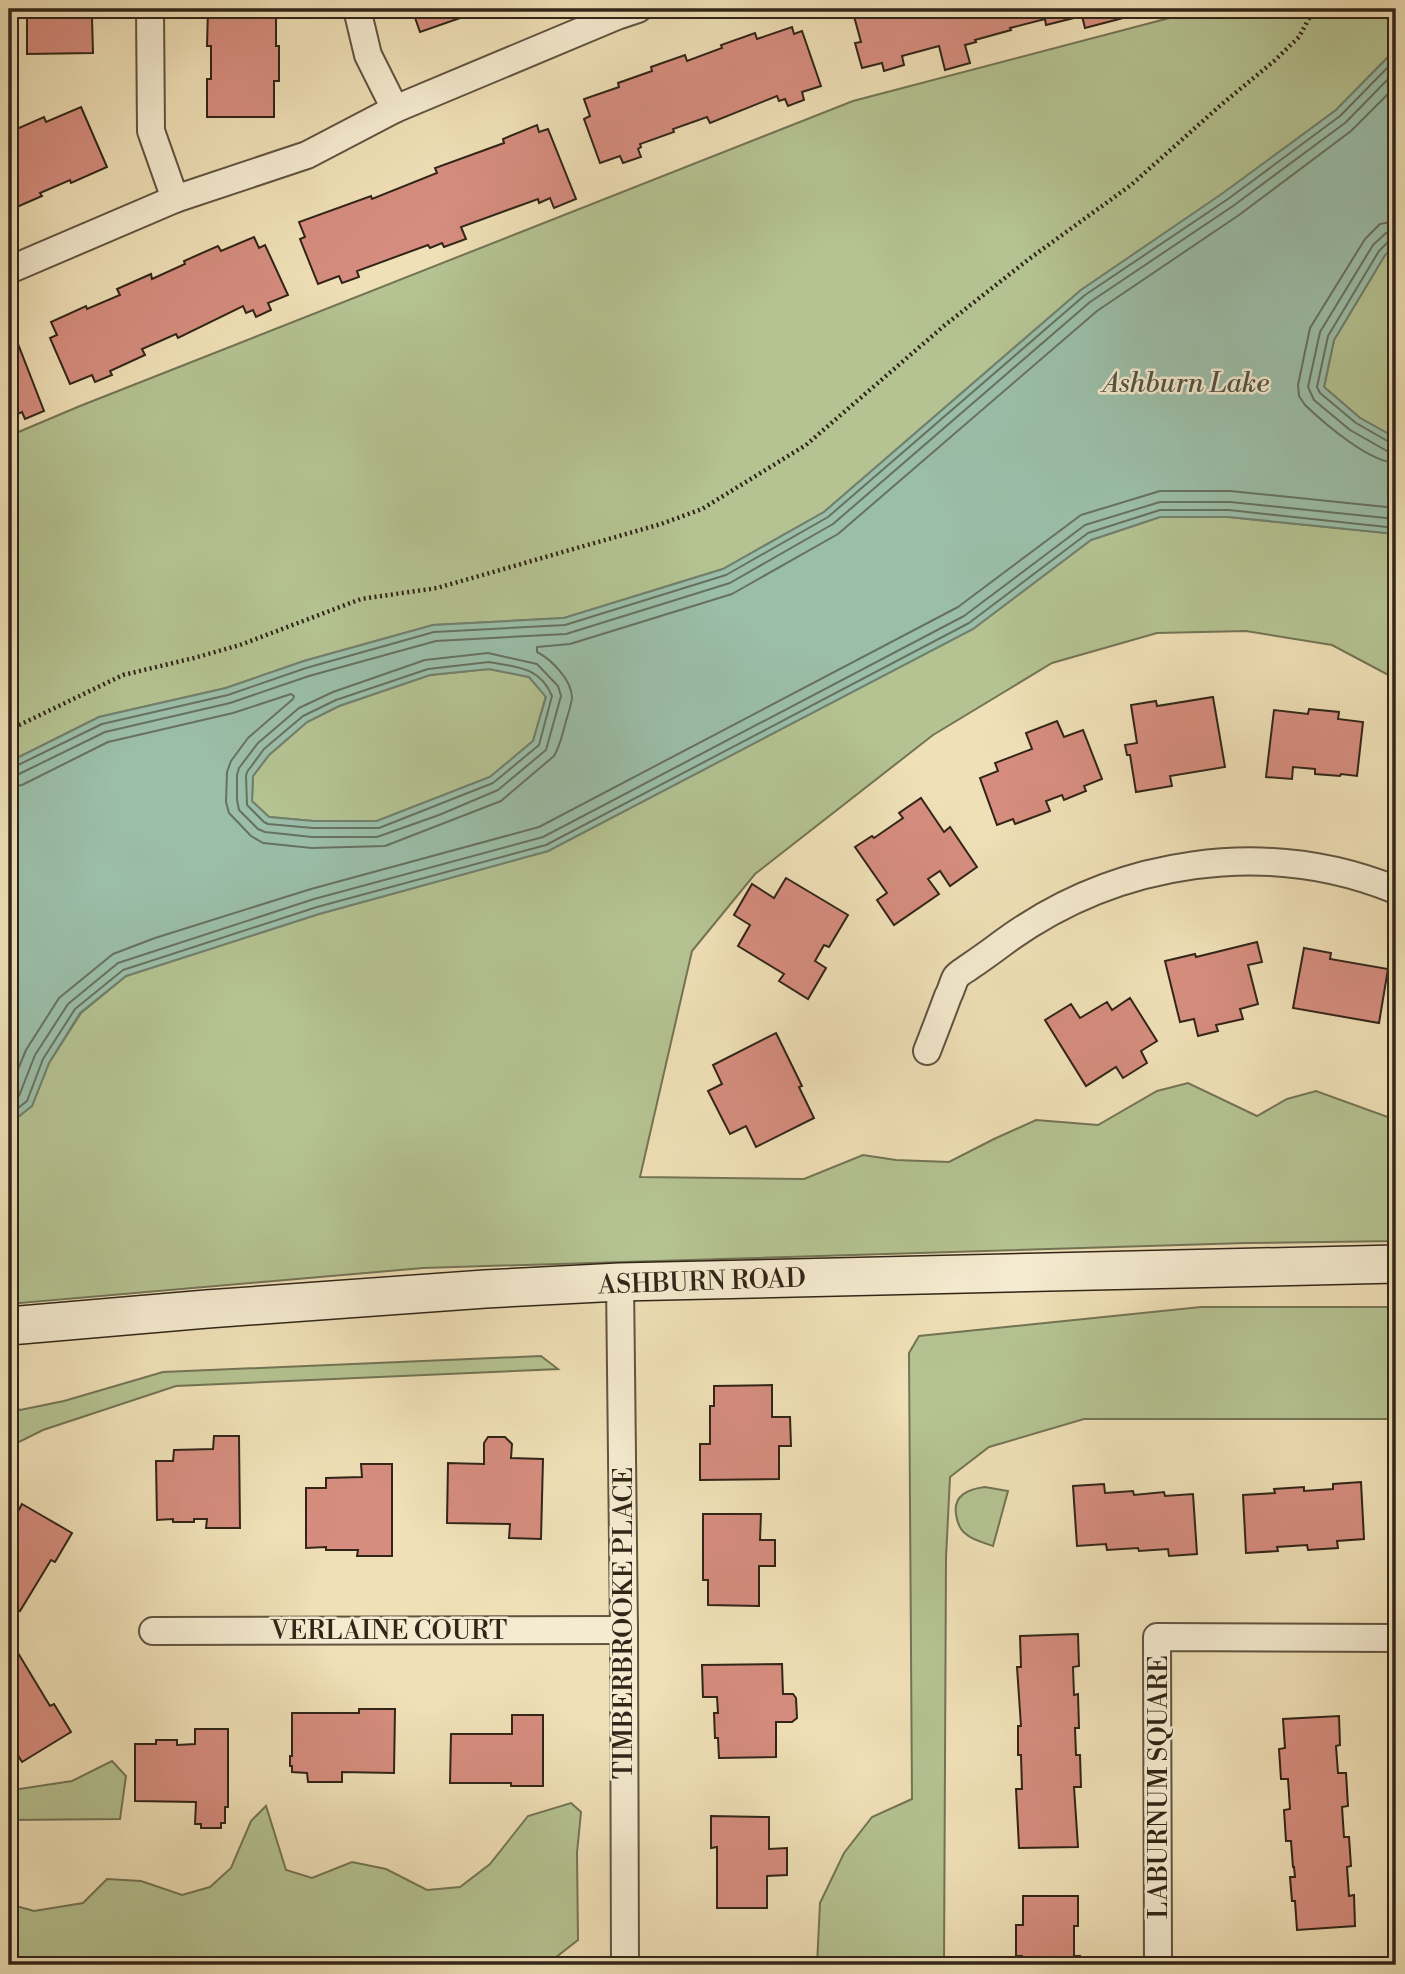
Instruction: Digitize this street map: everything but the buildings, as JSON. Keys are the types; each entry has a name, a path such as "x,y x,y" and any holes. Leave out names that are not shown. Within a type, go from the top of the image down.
{"main road":[{"name":"ASHBURN ROAD","path":"9,1326 249,1306 620,1282 1396,1264"}],"street":[{"path":"150,9 151,131 175,199"},
{"path":"357,9 368,55 395,109"},
{"path":"9,270 175,199 307,155 395,109 638,9"},
{"path":"927,1051 956,977 1019,931 1062,906 1106,886 1152,872 1239,861 1311,866 1350,874 1396,890"},
{"name":"TIMBERBROOKE PLACE","path":"620,1282 625,1965"},
{"name":"VERLAINE COURT","path":"153,1631 624,1630"},
{"name":"LABURNUM SQUARE","path":"1158,1965 1157,1637 1396,1638"}],"path":[{"path":"9,730 123,675 240,645 362,599 438,588 661,524 702,509 806,445 945,325 1029,259 1131,185 1275,61 1299,37 1314,9"}],"shaded area":[{"path":"1180,9 1396,9 1396,49 1336,110 1224,193 1081,290 824,512 723,569 564,618 433,625 304,661 226,688 99,717 9,762 9,436 853,101 1181,15"},
{"path":"1396,244 1396,438 1360,418 1324,387 1334,340 1385,255"},
{"path":"1160,517 1229,517 1396,534 1396,679 1332,645 1246,631 1157,633 1052,663 933,735 755,874 692,951 640,1177 804,1179 863,1155 896,1160 949,1162 1036,1120 1098,1125 1157,1091 1188,1083 1257,1116 1287,1099 1316,1091 1396,1120 1396,1241 1246,1243 423,1268 9,1304 9,1124 32,1106 49,1063 81,1013 126,976 319,914 548,851 973,629 1091,540"},
{"path":"489,669 529,677 546,696 533,741 490,777 377,821 313,821 269,817 252,801 253,776 269,755 307,722 339,706 430,675"},
{"path":"1201,1307 1396,1307 1396,1419 1084,1419 989,1447 950,1477 946,1558 944,1965 817,1965 820,1903 844,1853 872,1817 912,1799 909,1353 919,1336"},
{"path":"541,1356 558,1369 176,1386 43,1430 9,1447 9,1405 20,1410 64,1401 163,1372"},
{"path":"985,1487 1008,1491 993,1546 975,1540 964,1532 956,1514 957,1502 963,1494"},
{"path":"112,1761 126,1776 120,1819 9,1820 9,1787 13,1790 72,1781"},
{"path":"571,1803 581,1812 577,1853 578,1940 546,1965 9,1965 9,1904 34,1911 83,1903 107,1879 141,1881 182,1895 210,1887 231,1868 251,1821 266,1806 286,1870 312,1878 352,1862 386,1869 427,1890 460,1887 490,1864 528,1816"}],"water":[{"name":"Ashburn Lake","path":"1396,49 1396,244 1385,255 1334,340 1324,387 1360,418 1396,438 1396,534 1229,517 1160,517 1091,540 973,629 548,851 319,914 126,976 80,1013 49,1063 32,1106 9,1124 9,762 99,717 226,688 304,661 433,625 564,618 723,569 824,512 1081,290 1223,193 1336,110","holes":["489,669 529,677 546,697 533,741 490,777 377,821 313,821 269,817 252,801 253,776 269,755 307,722 339,706 430,675"]}]}
